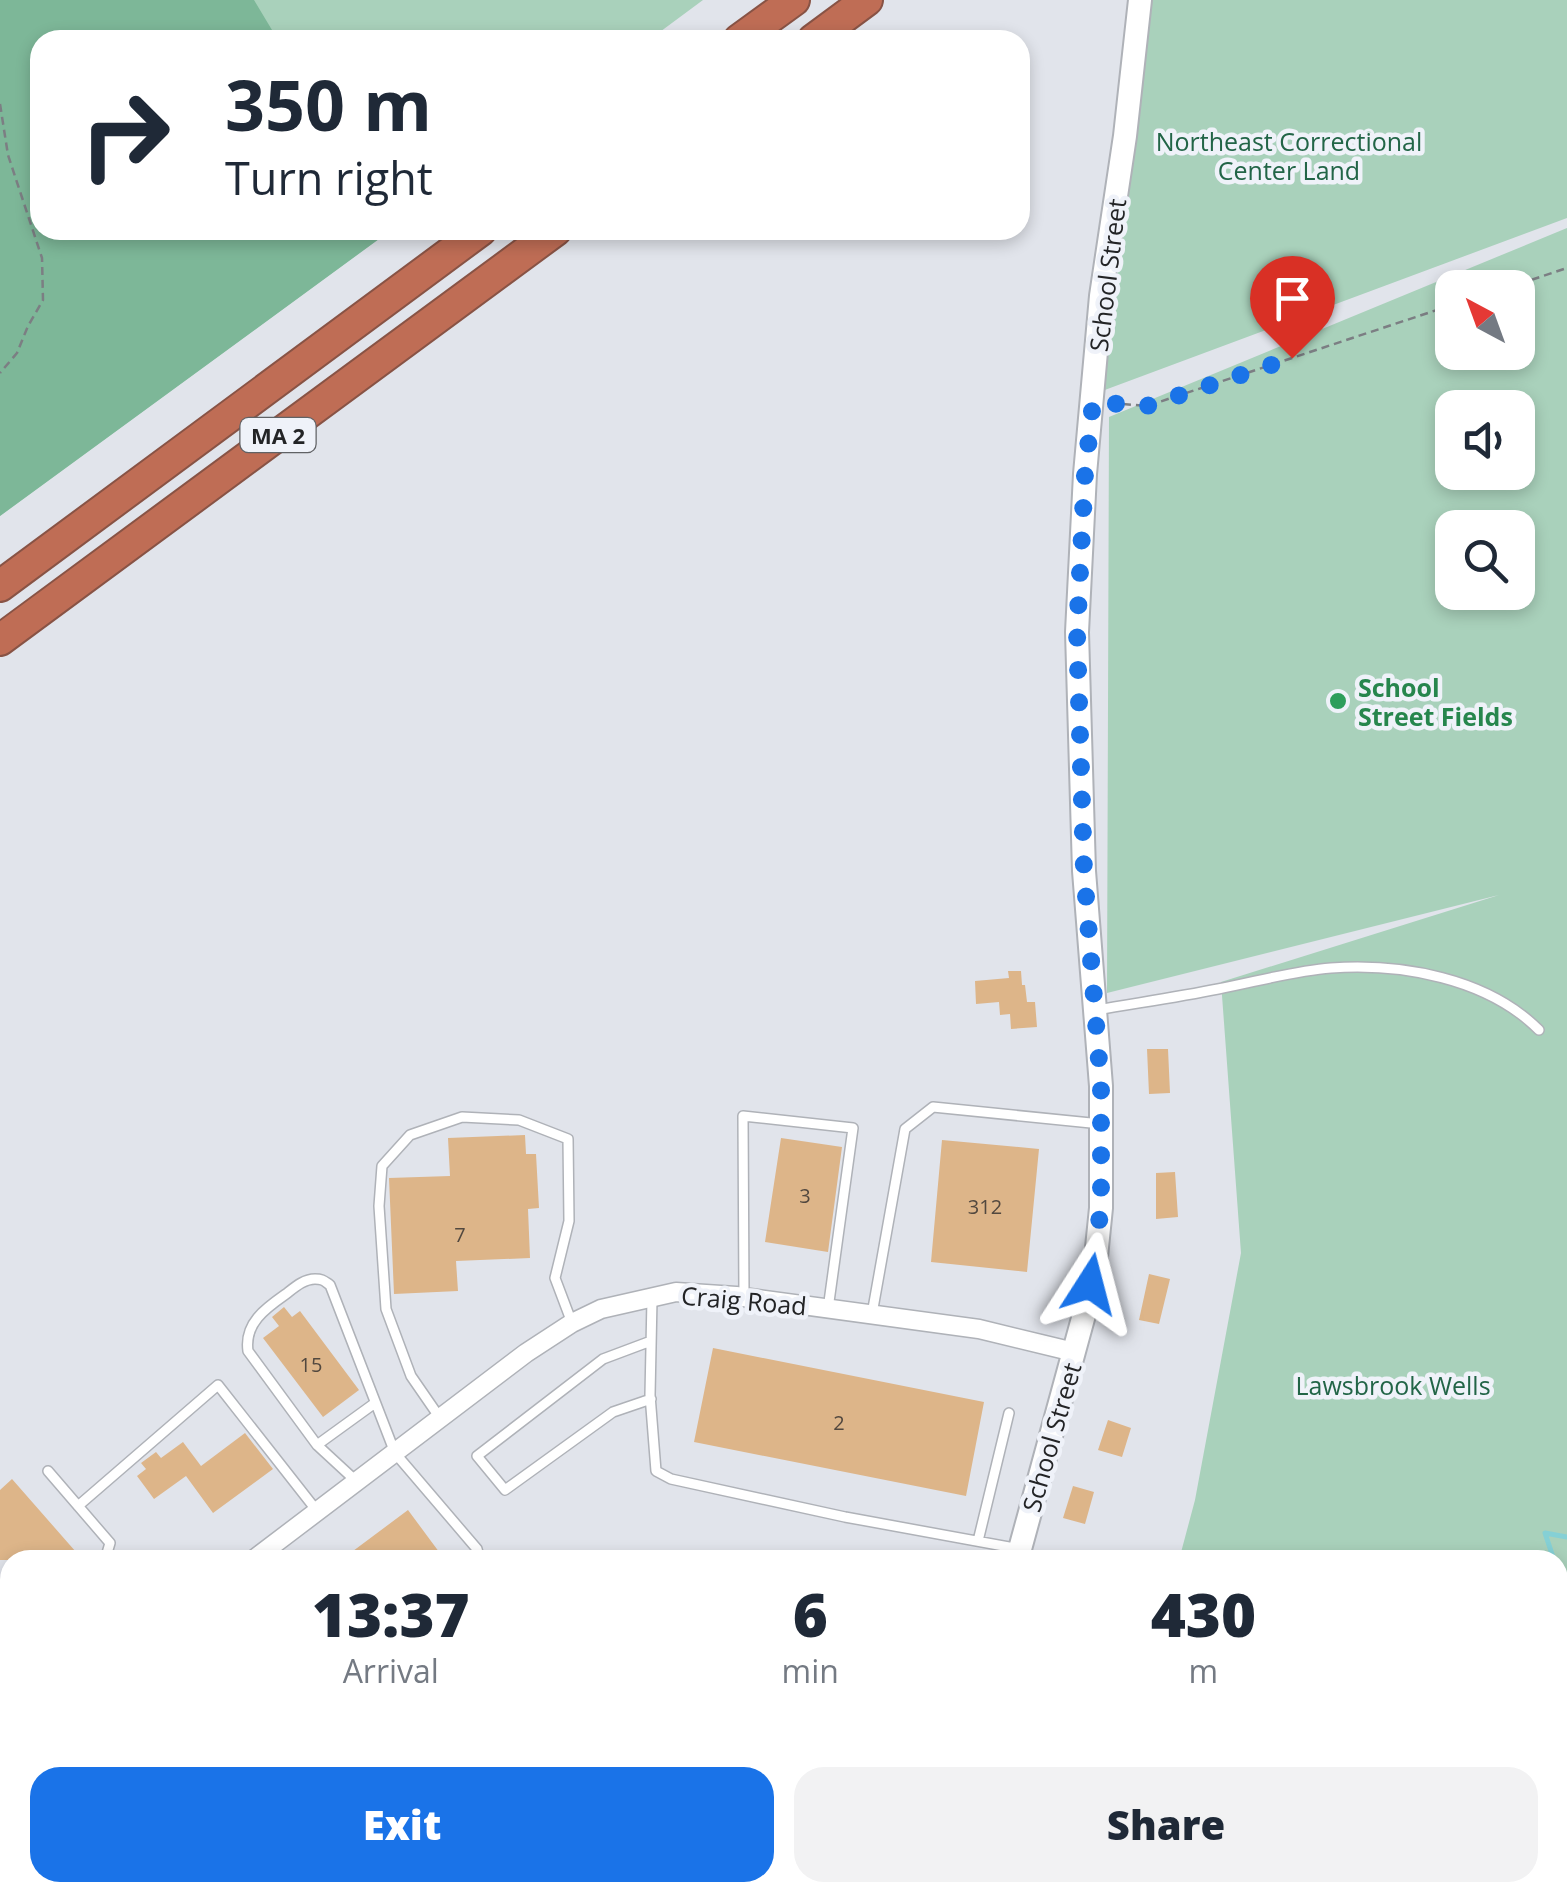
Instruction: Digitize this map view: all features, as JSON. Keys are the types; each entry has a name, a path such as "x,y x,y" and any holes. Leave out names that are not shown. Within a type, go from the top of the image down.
{"highway":[{"path":"753,30 794,0"},
{"path":"826,30 867,0"},
{"name":"MA 2","path":"0,586 467,240"},
{"name":"MA 2","path":"0,640 542,240"}],"street":[{"name":"School Street","path":"1020,1550 1086,1311 1101,1208 1101,1086 1081,802 1077,648 1085,474 1101,296 1140,0"},
{"name":"Craig Road","path":"265,1550 526,1353 601,1308 676,1292 744,1297 979,1329 1074,1352"}],"lane":[{"path":"1094,1010 1327,968 1367,966 1455,982 1494,998 1525,1016 1539,1030"},
{"path":"872,1314 906,1129 933,1107 1102,1124"},
{"path":"744,1297 743,1116 853,1128 828,1308"},
{"path":"440,1418 411,1376 386,1309 378,1206 382,1166 410,1134 462,1118 519,1120 568,1139 569,1221 554,1278 572,1323"},
{"path":"356,1481 317,1446 248,1351 246,1340 261,1312 309,1280 320,1279 330,1285 394,1453 478,1550"},
{"path":"652,1296 651,1399 656,1471 671,1479 1006,1550"},
{"path":"651,1341 603,1359 477,1456 504,1490 613,1412 651,1399"},
{"path":"78,1506 218,1385 318,1511"},
{"path":"317,1446 374,1403"},
{"path":"978,1541 1010,1413"},
{"path":"48,1471 110,1543 108,1550"}],"path":[{"path":"0,104 8,155 30,222"},
{"path":"0,373 17,353 43,300 42,258 36,240"},
{"path":"1535,279 1567,268"},
{"path":"1093,402 1147,406 1435,311"}],"green space":[{"path":"0,0 703,0 662,30 30,30 30,240 377,240 0,516"},
{"path":"0,0 254,0 272,30 30,30 30,240 378,240 0,516"},
{"name":"Northeast Correctional Center Land","path":"1149,0 1567,0 1567,218 1094,394"},
{"name":"Lawsbrook Wells","path":"1567,228 1567,1550 1182,1550 1195,1500 1241,1253 1221,982 1499,895 1107,993 1109,417 1435,282 1435,370 1535,370 1535,270 1465,270"}],"building":[{"path":"1008,971 1021,971 1027,1002 1035,1002 1037,1027 1011,1029 1010,1014 1000,1015 999,1002 976,1004 975,981 1009,978"},
{"path":"1147,1049 1168,1049 1170,1093 1149,1094"},
{"path":"525,1135 526,1154 536,1154 539,1208 528,1209 530,1258 456,1261 458,1291 394,1294 389,1178 450,1176 448,1138"},
{"path":"781,1138 842,1147 828,1252 765,1242"},
{"path":"942,1140 1039,1149 1027,1272 931,1262"},
{"path":"1175,1172 1178,1217 1156,1219 1156,1173"},
{"path":"1149,1274 1170,1279 1159,1324 1139,1320"},
{"path":"284,1307 292,1317 300,1311 359,1390 323,1417 263,1338 279,1326 272,1317"},
{"path":"713,1348 984,1402 966,1496 694,1442"},
{"path":"1108,1420 1131,1428 1122,1457 1098,1450"},
{"path":"245,1433 273,1469 213,1513 186,1476 154,1499 137,1476 146,1469 141,1463 156,1452 161,1458 183,1442 201,1466"},
{"path":"12,1479 74,1550 0,1550 0,1490"},
{"path":"1073,1486 1094,1492 1085,1524 1063,1518"},
{"path":"408,1510 438,1550 354,1550"}],"waterway":[{"path":"1551,1550 1545,1533 1567,1537"}],"place":[{"name":"School Street Fields","path":"1338,701"}],"route":[{"path":"1090,1284 1101,1208 1101,1086 1084,871 1077,632 1093,402 1147,406 1292,358"}]}
